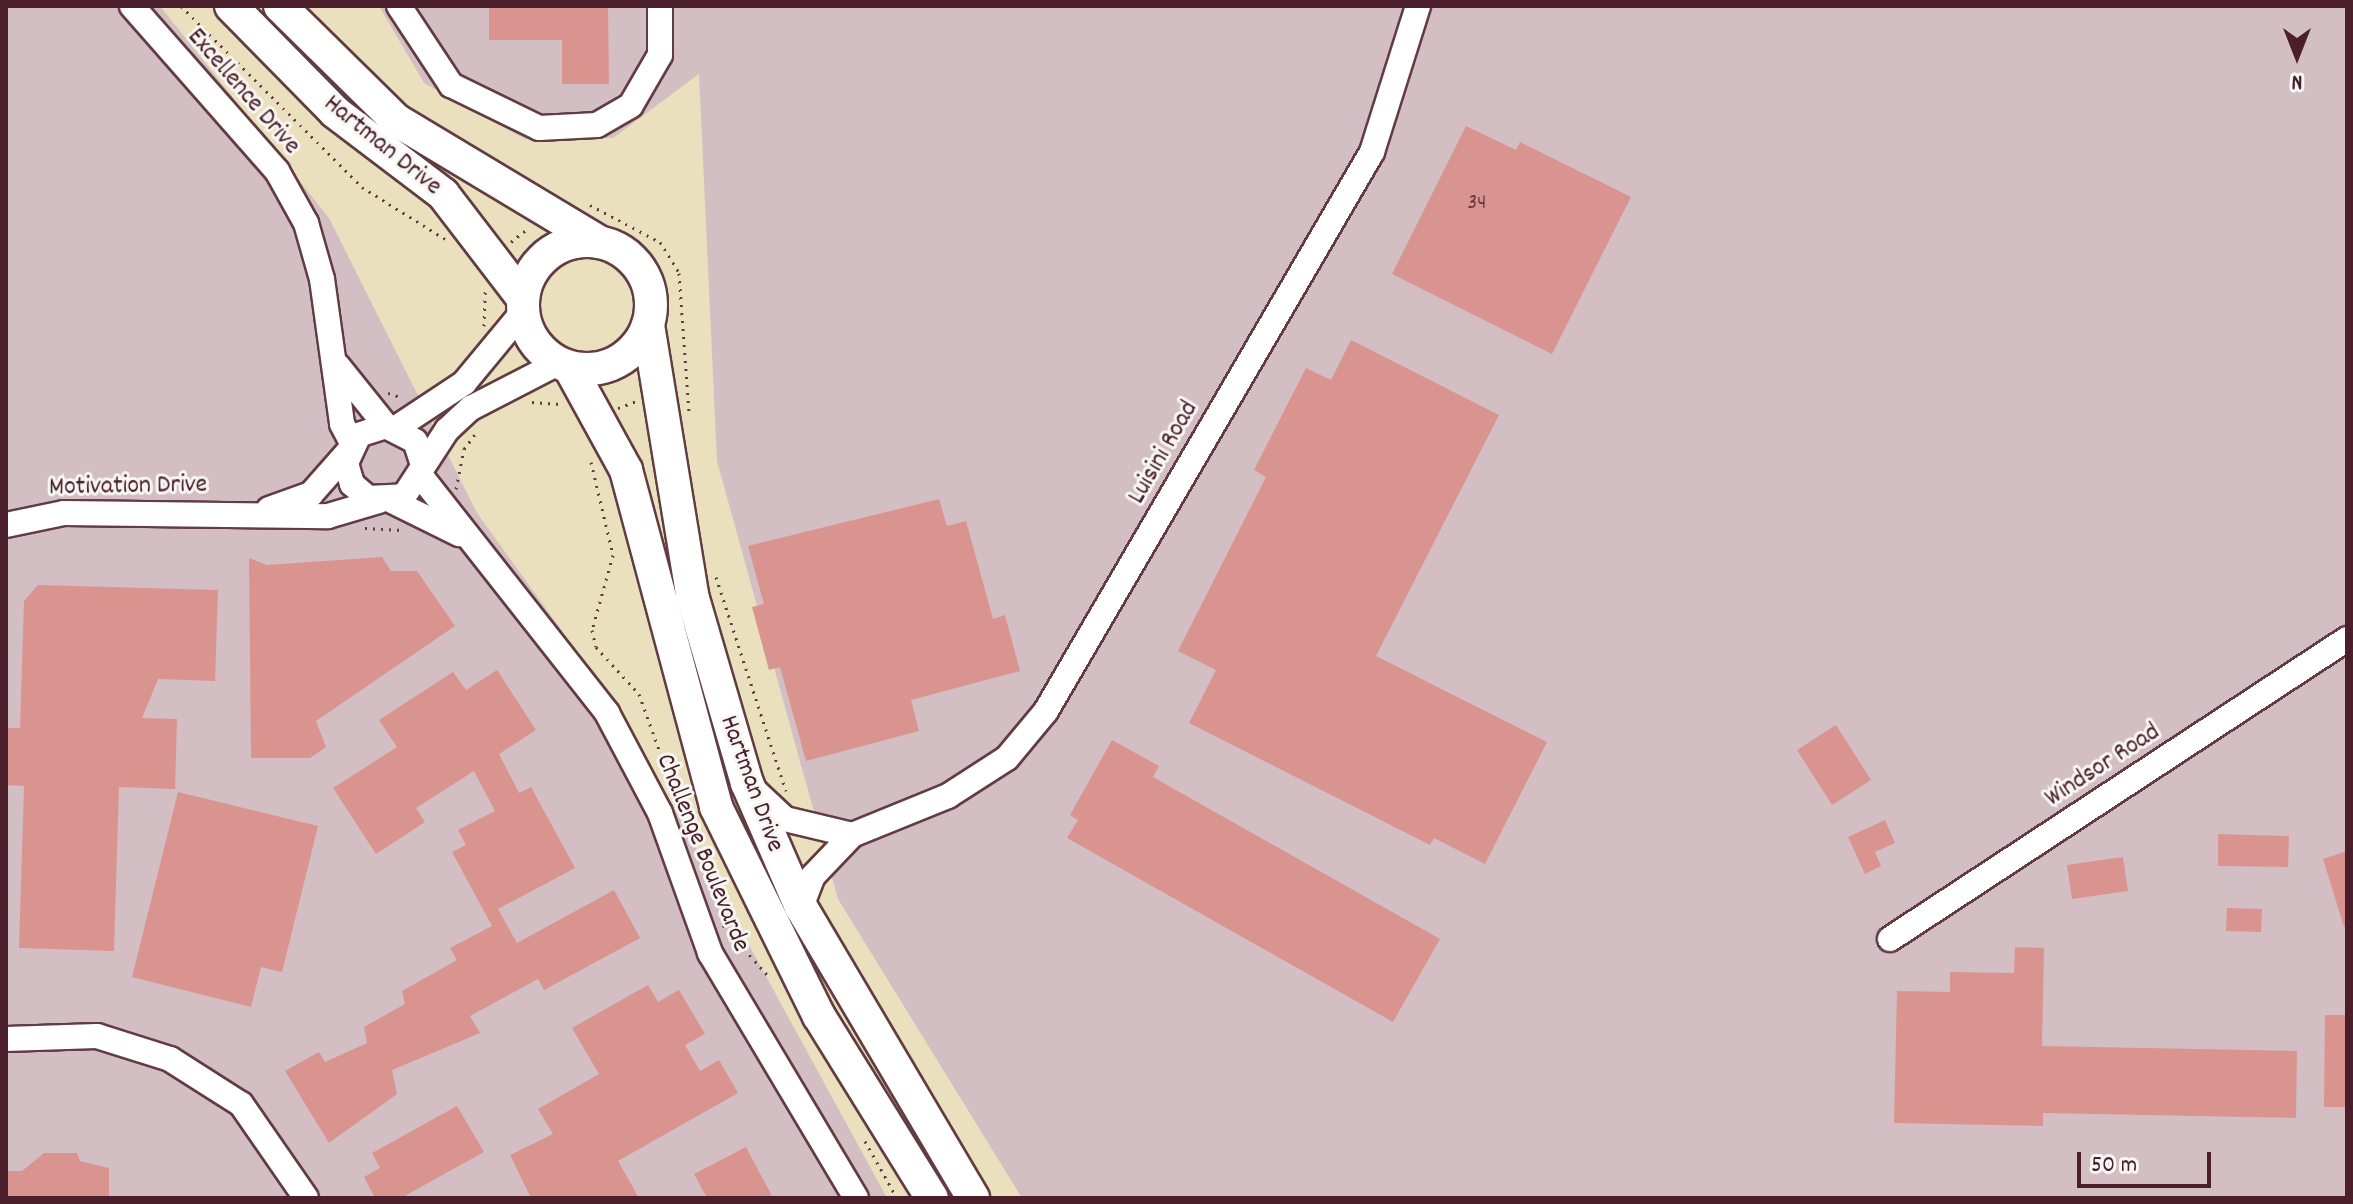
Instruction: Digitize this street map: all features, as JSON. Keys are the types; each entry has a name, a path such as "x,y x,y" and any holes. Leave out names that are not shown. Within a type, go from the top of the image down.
{"main road":[{"name":"Hartman Drive","path":"231,6 335,112 443,194 492,255 522,305"},
{"name":"Hartman Drive","path":"280,6 396,120 599,242"},
{"path":"599,242 627,255 646,280 648,325 617,362 564,365 528,333 522,305 528,277 558,247 599,242"},
{"name":"Hartman Drive","path":"648,325 675,398 692,595 747,783 801,907 973,1198"},
{"name":"Hartman Drive","path":"564,365 587,414 626,470 716,807 819,1016 932,1198"}],"street":[{"name":"Excellence Drive","path":"132,6 277,171 306,223 336,361 342,424 350,448"},
{"path":"399,6 451,85 539,128 597,125 631,105 660,55 660,6"},
{"name":"Luisini Road","path":"801,907 813,876 852,835 948,796 1007,758 1046,711 1372,152 1418,6"},
{"path":"522,305 464,383 350,448 352,484 385,501 421,468 471,408 564,365"},
{"name":"Excellence Drive","path":"336,361 366,407 391,427"},
{"path":"391,427 415,441 421,468"},
{"name":"Motivation Drive","path":"252,514 311,494 350,448"},
{"name":"Challenge Boulevarde","path":"421,468 436,509 474,545 607,713 637,764 710,953 856,1198"},
{"name":"Motivation Drive","path":"6,525 64,513 344,512 385,501"},
{"name":"Challenge Boulevarde","path":"385,501 436,509"},
{"name":"Windsor Road","path":"1890,939 2347,639"},
{"path":"747,783 785,819 852,835"},
{"path":"6,1039 97,1036 170,1059 241,1104 306,1198"}],"path":[{"path":"181,6 362,187 402,219 451,242"},
{"path":"483,331 485,281 477,266 544,211"},
{"path":"366,407 382,389 409,397"},
{"path":"517,407 549,402 587,414 675,398"},
{"path":"344,512 354,527 415,530 462,483 464,449 488,424"},
{"path":"588,452 613,555 592,630 596,647 639,694 677,801"},
{"path":"713,914 775,985"},
{"path":"859,1130 897,1198"}],"shaded area":[{"path":"6,6 160,6 329,218 477,513 626,720 887,1198 6,1198"},
{"path":"379,6 2347,6 2347,1198 1022,1198 838,899 717,461 699,74 613,138 525,139 424,83"}],"building":[{"path":"489,6 608,6 609,84 562,84 562,40 489,40"},
{"path":"1466,126 1516,150 1520,142 1631,197 1552,354 1392,274"},
{"path":"1351,340 1499,415 1376,656 1547,742 1485,864 1434,838 1430,845 1189,723 1216,670 1178,651 1266,477 1254,470 1306,368 1331,380"},
{"path":"939,499 947,526 966,521 993,619 1005,615 1020,671 911,700 919,731 806,761 780,667 769,670 752,607 764,604 748,546"},
{"path":"382,557 391,571 417,571 455,626 316,721 326,747 310,758 251,758 249,558 267,565"},
{"path":"38,585 218,590 215,681 158,679 142,718 177,719 175,789 119,787 114,951 19,948 24,786 6,785 6,728 20,728 24,601"},
{"path":"497,670 536,730 499,754 519,793 531,787 575,868 498,909 517,943 614,890 640,938 544,990 538,979 470,1016 480,1033 392,1070 397,1094 329,1143 285,1071 319,1052 325,1062 367,1043 364,1027 405,1004 402,991 457,960 450,948 492,926 452,852 466,845 458,830 495,811 474,771 416,808 425,822 376,854 333,788 397,747 379,720 453,672 466,690"},
{"path":"1836,725 1871,780 1832,805 1797,750"},
{"path":"1112,740 1159,766 1153,777 1440,939 1393,1022 1067,838 1078,820 1070,815"},
{"path":"178,792 318,826 282,972 261,967 251,1007 132,977"},
{"path":"1885,820 1895,843 1875,852 1881,866 1865,874 1848,837"},
{"path":"2218,834 2289,836 2288,867 2218,866"},
{"path":"2347,851 2347,926 2344,927 2323,859"},
{"path":"2123,857 2128,891 2072,899 2067,865"},
{"path":"2227,908 2262,909 2261,932 2226,931"},
{"path":"2015,947 2044,948 2042,1046 2297,1051 2296,1118 2043,1113 2043,1126 1894,1123 1897,991 1950,992 1950,972 2014,973"},
{"path":"648,985 658,1002 679,990 705,1034 685,1045 700,1071 719,1060 738,1093 618,1161 639,1198 531,1198 510,1155 553,1134 538,1109 599,1074 572,1028"},
{"path":"2325,1015 2347,1015 2347,1107 2324,1107"},
{"path":"457,1106 484,1152 401,1198 375,1198 364,1177 380,1168 372,1153"},
{"path":"746,1147 773,1198 707,1198 694,1174"},
{"path":"44,1153 77,1153 80,1161 109,1168 109,1198 6,1198 6,1171 22,1171"}]}
